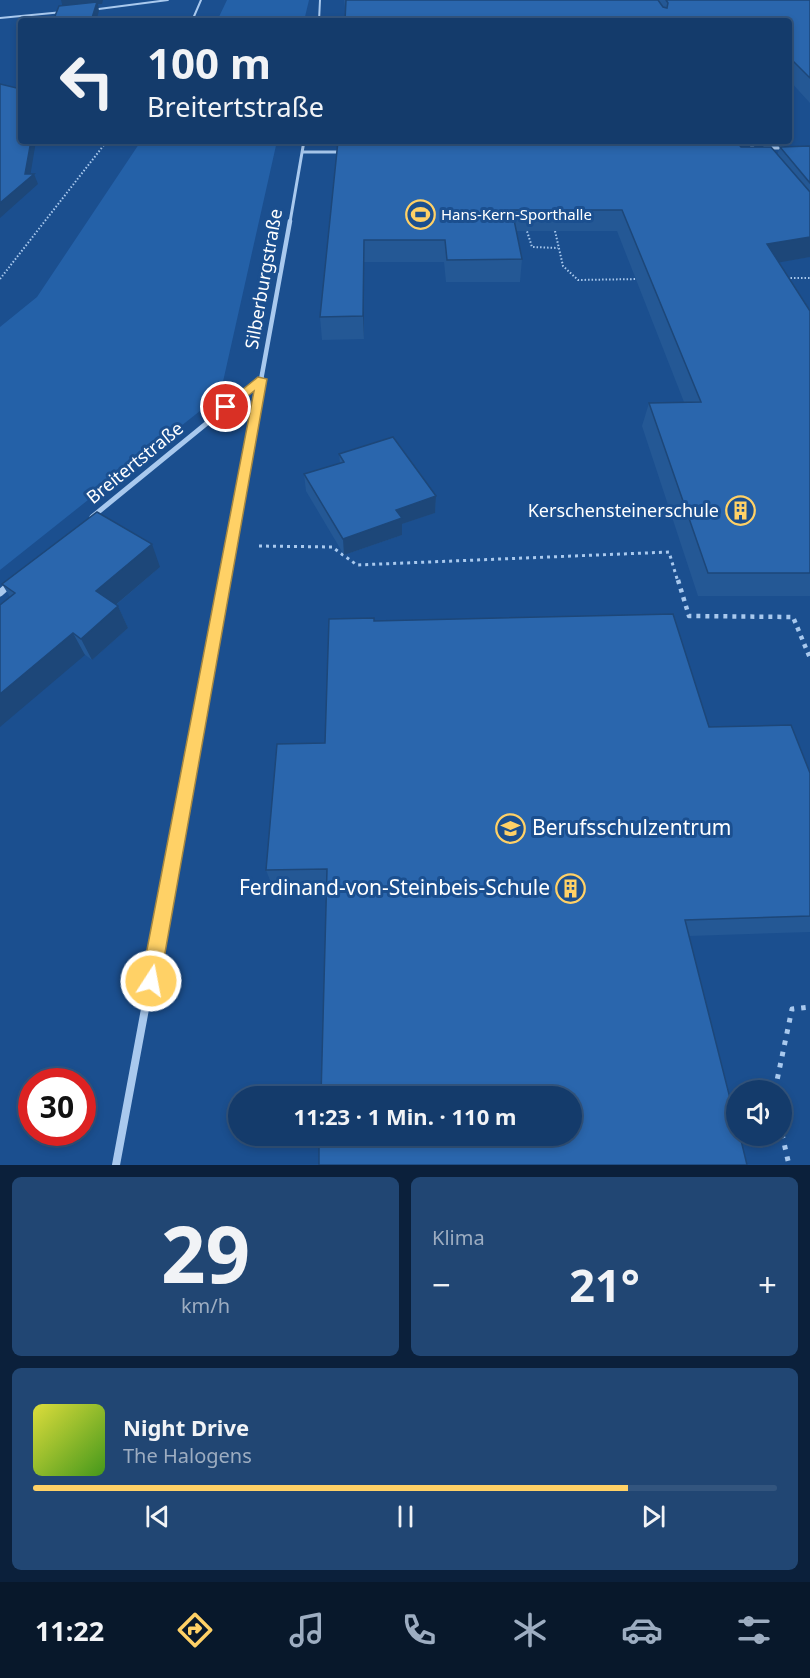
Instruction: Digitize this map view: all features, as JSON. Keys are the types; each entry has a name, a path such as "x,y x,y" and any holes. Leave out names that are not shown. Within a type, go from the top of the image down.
{"street":[{"path":"81,11 168,0"},
{"path":"193,18 201,0"},
{"path":"319,18 320,0"},
{"path":"0,18 69,12"},
{"name":"Silberburgstraße","path":"116,1165 232,545 303,144"},
{"path":"750,144 760,157"},
{"path":"744,148 792,148"},
{"path":"302,152 349,152"},
{"name":"Breitertstraße","path":"90,519 261,379"},
{"path":"0,593 18,578"}],"path":[{"path":"0,279 105,144"},
{"path":"525,226 532,247 558,248"},
{"path":"555,231 562,266 571,277 641,279"},
{"path":"776,278 810,278"},
{"path":"232,545 332,547 357,565 669,552 690,616 793,616 810,658"},
{"path":"777,1080 792,1009 810,1007"},
{"path":"785,1146 789,1165"}],"shaded area":[{"path":"227,0 309,0 305,18 218,18"},
{"path":"139,144 276,144 220,395 0,570 0,327 37,297"}],"building":[{"path":"346,0 658,0 663,7 667,8 666,0 810,0 810,78 792,60 792,18 345,18"},
{"path":"97,2 92,18 54,18 59,6"},
{"path":"0,84 18,88 18,144 30,144 25,174 34,174 0,203"},
{"path":"338,144 738,144 741,147 771,147 810,192 810,237 767,244 810,311 810,573 708,573 649,403 701,402 622,210 512,210 522,259 447,260 445,240 364,240 363,316 320,317"},
{"path":"810,146 810,183 780,147"},
{"path":"393,437 436,496 396,510 402,518 343,539 304,474 344,462 339,454"},
{"path":"97,512 152,544 96,591 118,606 81,639 73,633 0,694 0,605 15,593 2,584"},
{"name":"Ferdinand-von-Steinbeis-Schule","path":"673,614 709,727 791,725 810,773 810,916 685,920 726,1082 726,1146 742,1146 747,1165 319,1165 319,1146 582,1146 582,1086 321,1086 327,869 266,870 277,744 325,743 329,619 374,618 374,621"}],"place":[{"name":"Hans-Kern-Sporthalle","path":"420,215"},
{"name":"Kerschensteinerschule","path":"740,511"},
{"name":"Berufsschulzentrum","path":"511,828"},
{"name":"Ferdinand-von-Steinbeis-Schule","path":"571,888"}],"route":[{"path":"151,981 261,379 226,407"}]}
